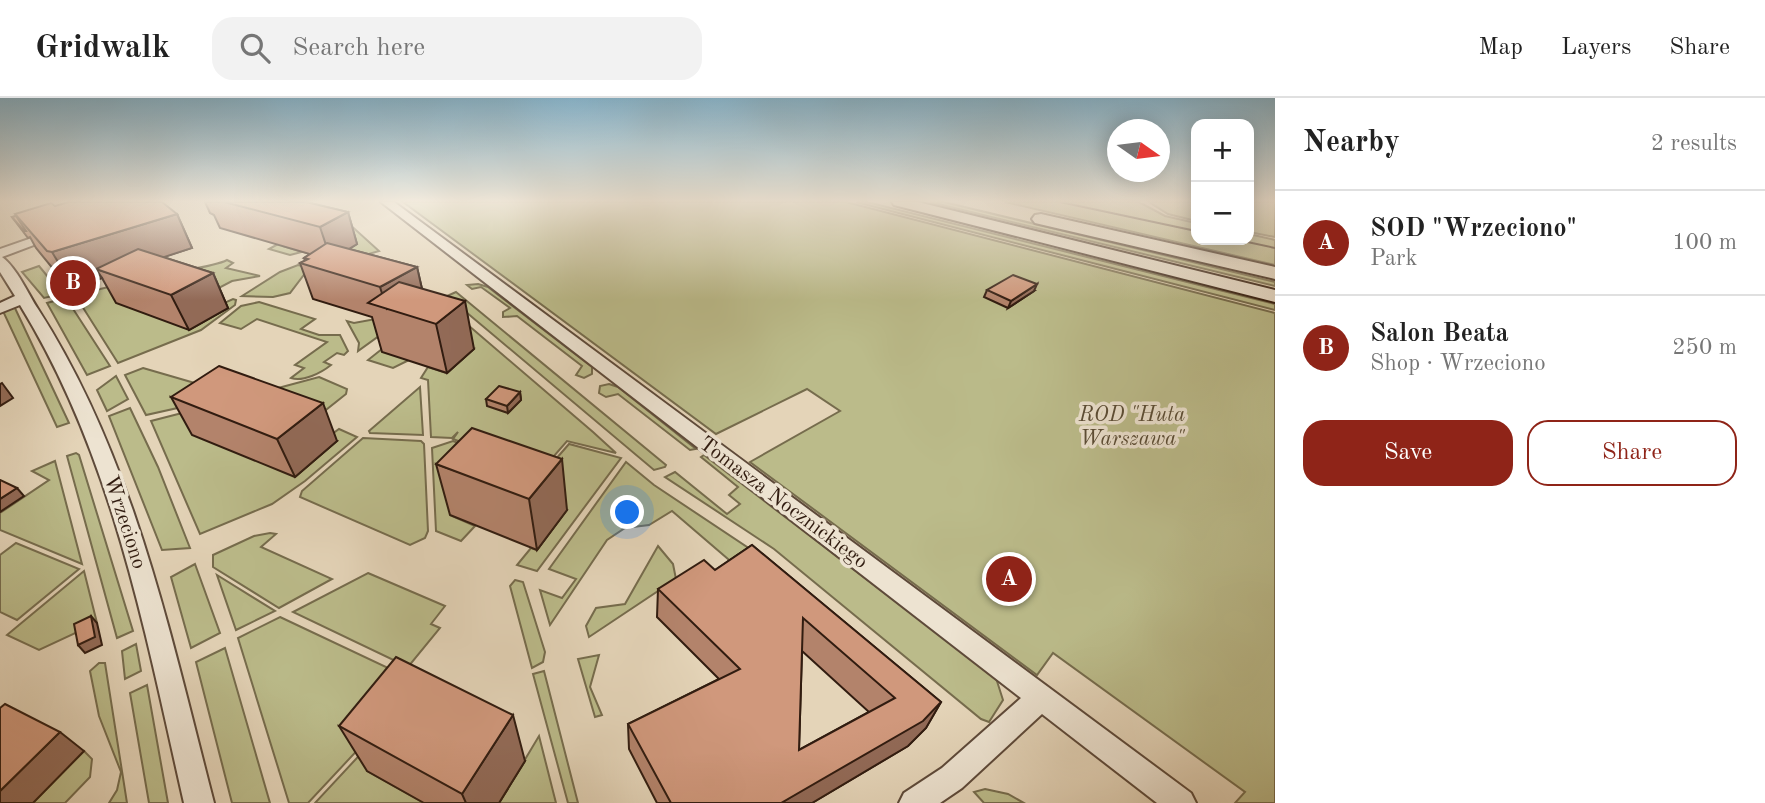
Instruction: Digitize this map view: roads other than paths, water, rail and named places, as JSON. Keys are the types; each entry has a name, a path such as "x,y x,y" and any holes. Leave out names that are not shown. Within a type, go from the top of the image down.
{"main road":[{"path":"1031,235 1275,296"},
{"path":"1109,235 1275,274"}],"street":[{"path":"0,254 55,235"},
{"name":"Tomasza Nocznickiego","path":"430,235 1181,803"},
{"name":"Wrzeciono","path":"0,261 73,385 106,462 144,578 199,803"},
{"path":"0,308 24,298"},
{"path":"914,803 952,778 1040,698"}],"tram line":[{"path":"1254,243 1275,248"}],"place":[{"name":"Salon Beata","path":"73,283"},
{"name":"SOD \"Wrzeciono\"","path":"1009,579"}],"park label":[{"name":"ROD \"Huta Warszawa\"","path":"1132,426"}]}
